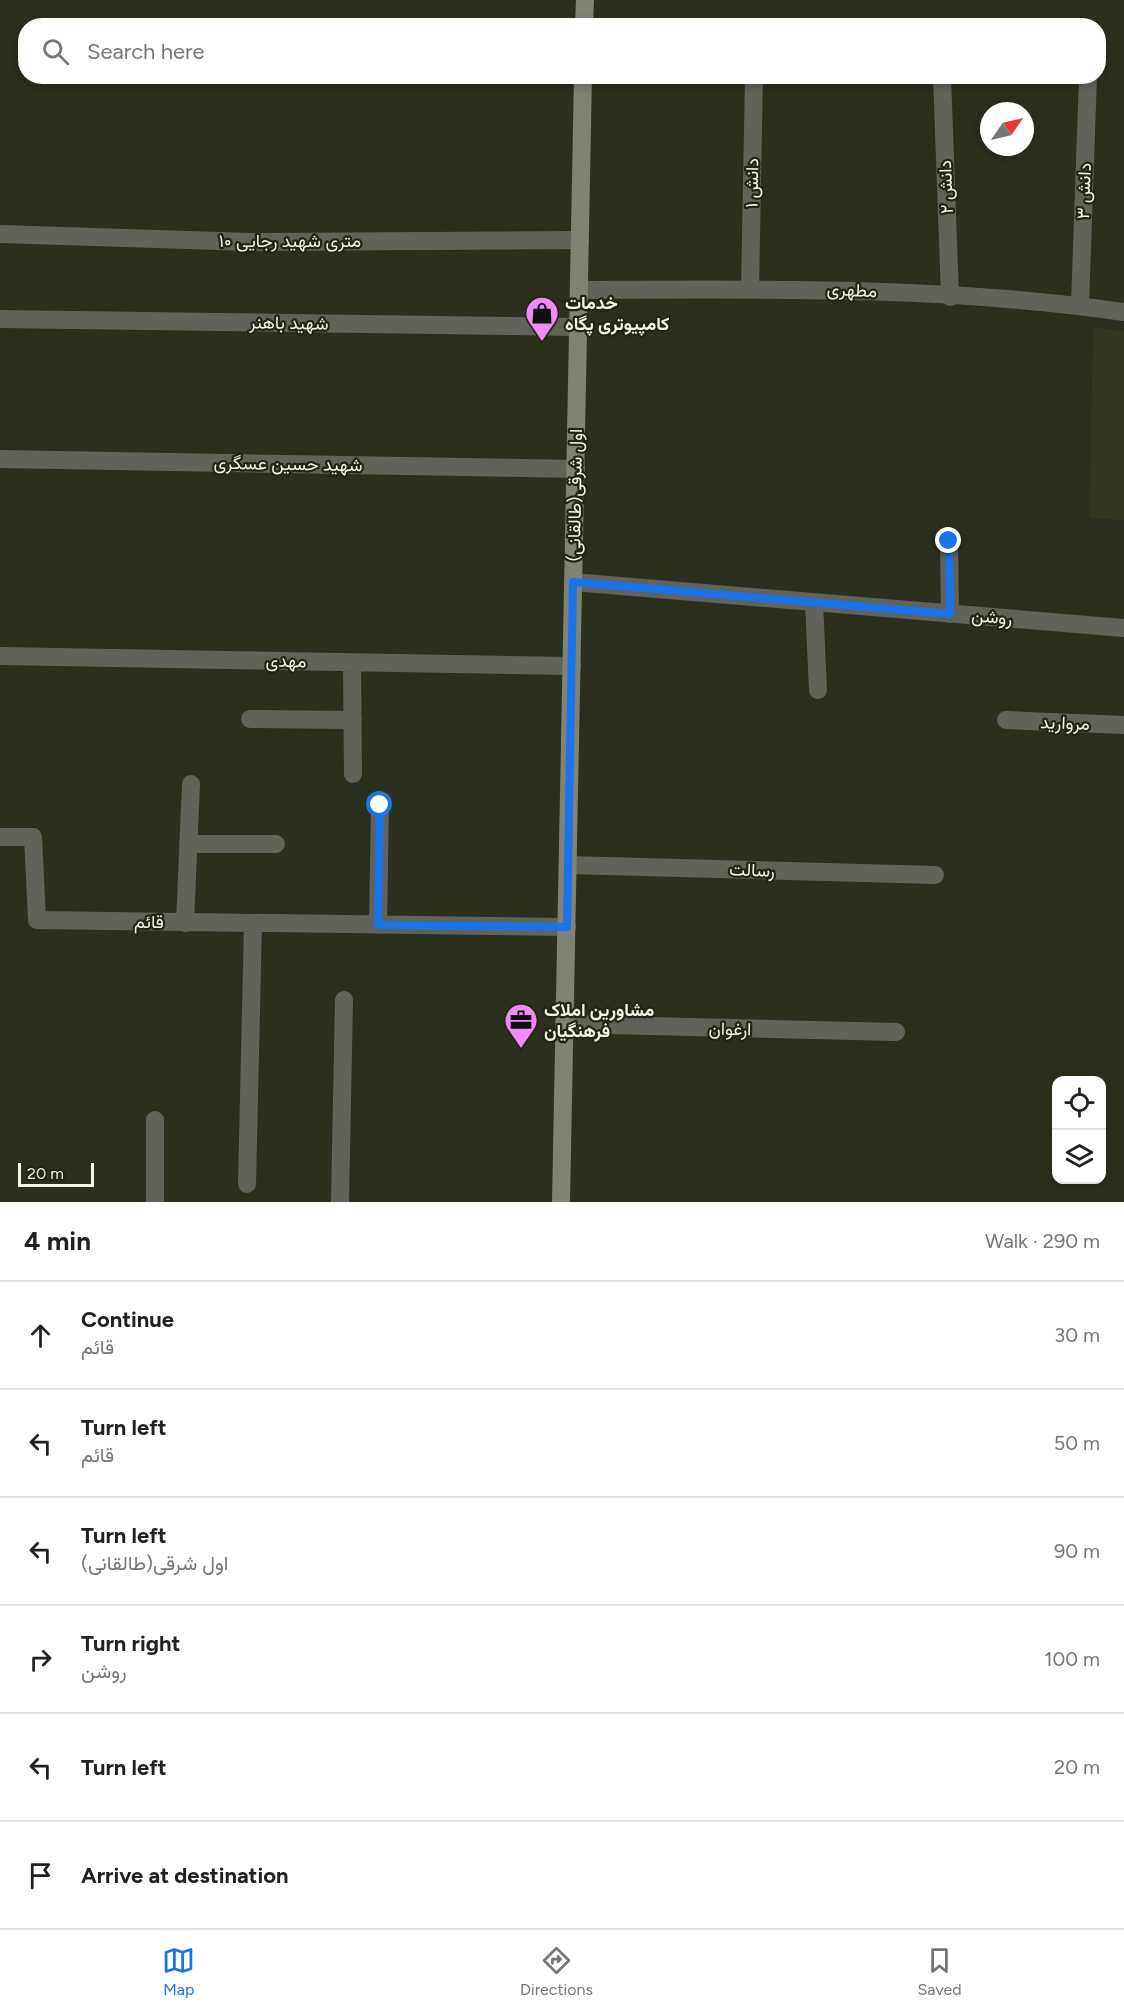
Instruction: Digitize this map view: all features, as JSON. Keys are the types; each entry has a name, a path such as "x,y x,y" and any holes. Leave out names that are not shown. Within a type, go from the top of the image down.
{"street":[{"path":"584,18 585,0"},
{"name":"اول شرقی(طالقانی)","path":"561,1202 583,84"},
{"name":"دانش ۱","path":"750,289 754,84"},
{"name":"دانش ۲","path":"942,84 950,297"},
{"name":"دانش ۳","path":"1080,306 1088,84"},
{"name":"۱۰ متری شهید رجایی","path":"0,234 250,242 580,240"},
{"name":"مطهری","path":"579,290 824,288 1080,306 1124,312"},
{"name":"شهید باهنر","path":"0,319 578,327"},
{"name":"شهید حسین عسگری","path":"0,459 576,469"},
{"path":"949,541 950,614"},
{"name":"روشن","path":"573,582 1124,628"},
{"path":"813,602 818,690"},
{"name":"مهدی","path":"0,656 572,666"},
{"path":"352,662 353,774"},
{"path":"250,719 353,720"},
{"name":"مروارید","path":"1006,720 1124,725"},
{"path":"185,922 191,784"},
{"path":"378,925 380,805"},
{"name":"قائم","path":"0,837 33,837 37,920 567,927"},
{"path":"188,844 276,844"},
{"name":"رسالت","path":"568,865 935,875"},
{"path":"247,1184 253,923"},
{"path":"340,1202 344,1000"},
{"name":"ارغوان","path":"565,1024 896,1032"},
{"path":"155,1120 155,1202"}],"shaded area":[{"path":"1093,327 1124,331 1124,520 1089,518"}],"place":[{"name":"خدمات کامپیوتری پگاه","path":"542,342"},
{"name":"مشاورین املاک فرهنگیان","path":"521,1049"}],"route":[{"path":"380,805 378,925 567,927 573,582 950,614 949,541"}]}
